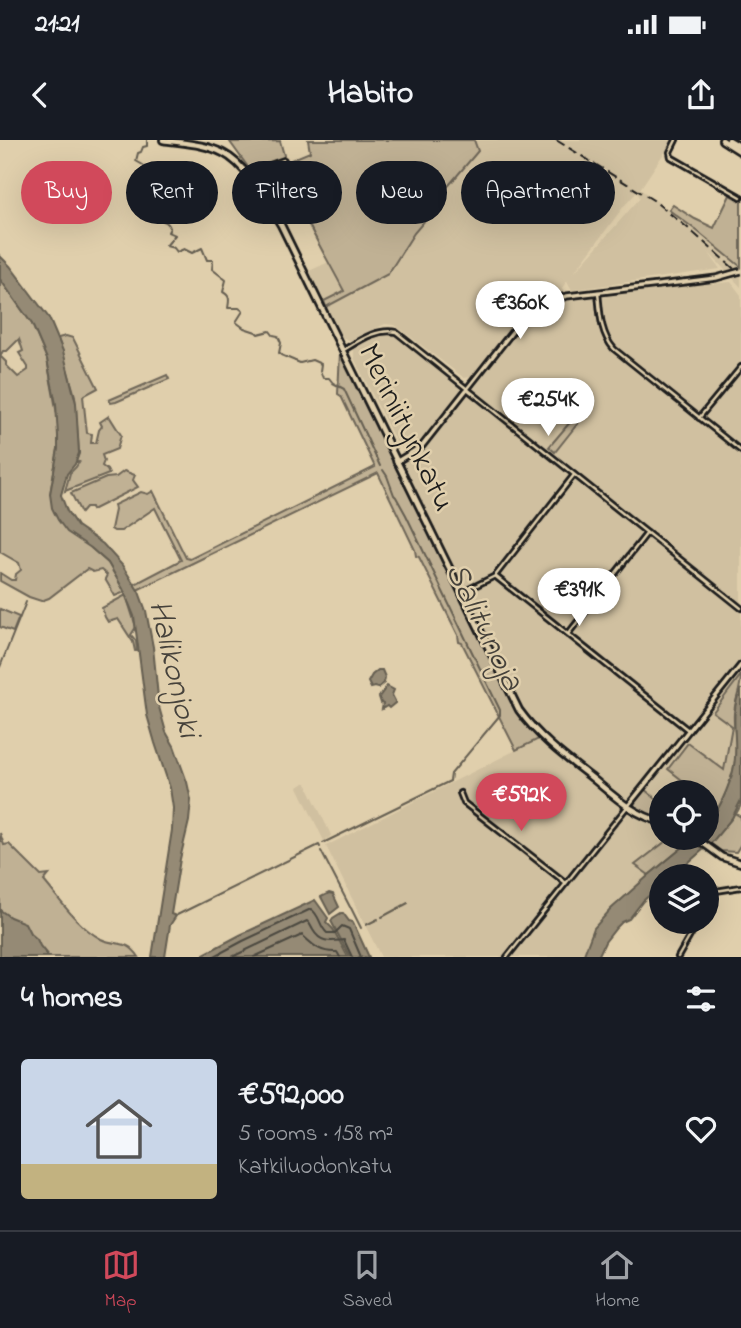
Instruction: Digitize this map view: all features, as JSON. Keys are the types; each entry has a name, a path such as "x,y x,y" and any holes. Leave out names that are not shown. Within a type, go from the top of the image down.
{"main road":[{"name":"Meriniitynkatu","path":"163,140 211,148 235,161"},
{"path":"722,140 741,149"},
{"path":"729,140 741,149"},
{"name":"Meriniitynkatu","path":"280,224 512,698 530,725 550,745 627,807 649,818"},
{"path":"712,850 722,857 740,861"}],"street":[{"path":"676,140 670,152 671,157 741,197"},
{"path":"396,462 422,446 520,322 545,303 562,297 716,278 741,271"},
{"path":"598,292 602,326 614,349 741,451"},
{"path":"342,351 379,332 396,332 741,608"},
{"path":"699,418 741,367"},
{"path":"461,594 495,576 574,475"},
{"path":"568,634 647,533"},
{"path":"495,576 688,730"},
{"path":"507,957 741,665"},
{"path":"460,793 464,803 566,883"},
{"path":"719,891 741,887"},
{"path":"678,957 691,934"}],"shaded area":[{"path":"308,140 474,140 478,151 470,161 461,161 461,171 447,187 447,161 356,161 356,224 422,224 388,274 326,307 324,301 344,291 308,224 342,224 342,161 288,161 310,152"},
{"path":"474,140 673,140 640,189 698,231 741,269 741,287 709,253 720,269 572,290 567,281 562,288 564,294 542,300 517,321 472,377 464,378 395,325 385,324 352,340 341,337 326,307 388,274 422,224 447,224 447,188 461,169 461,224 610,224 573,274 640,198 637,192 615,218 615,161 467,161 477,148"},
{"path":"280,141 285,159 244,161 230,142"},
{"path":"730,195 741,201 741,267 669,210 673,205 714,228"},
{"path":"329,262 344,292 324,301 309,271"},
{"path":"0,279 32,324 47,359 58,420 58,449 50,494 91,548 108,563 125,592 115,596 105,579 107,575 101,570 93,572 87,569 49,598 41,601 0,581 0,573 15,580 16,574 21,570 19,563 0,552","holes":["19,339 23,351 19,353 28,370 18,377 0,356 3,351 7,351"]},
{"path":"731,282 741,295 741,675 713,712 732,726 724,771 712,780 649,780 649,794 643,790 649,800 649,850 654,850 635,865 649,875 594,928 583,957 381,957 326,846 538,739 515,709 395,463 426,448 524,323 547,305 565,298"},
{"path":"386,333 395,335 463,390 422,438 404,451 396,442 354,358 354,348"},
{"path":"58,338 73,338 98,388 83,396 87,433 92,434 91,443 96,443 102,426 100,422 109,416 121,435 117,449 102,455 102,466 109,474 65,491 70,473 79,462 76,462 79,453 75,396"},
{"path":"340,352 515,709 539,739 516,750 462,643 459,642 419,557 416,556 378,473 135,591 133,585 181,560 155,508 121,531 114,531 111,529 114,505 141,492 148,494 153,491 186,558 190,559 375,467 338,394"},
{"path":"167,375 169,379 116,402 111,403 109,400"},
{"path":"577,414 582,418 555,452 549,447"},
{"path":"124,471 135,475 133,480 138,487 92,510 91,507 86,507 81,513 71,493 106,478 116,477"},
{"path":"126,595 136,627 131,635 136,641 137,651 118,619 108,622 102,608"},
{"path":"0,609 19,617 13,632 0,627"},
{"path":"741,675 734,713 734,767 719,807 719,780 682,780 668,769 688,743 724,770 732,726 713,712"},
{"path":"304,783 331,835 324,841 298,787"},
{"path":"644,789 649,793 649,816 641,814 635,808 634,802"},
{"path":"741,798 736,814 741,817 741,844 736,852 721,851 719,833 732,818"},
{"path":"0,833 4,845 9,844 41,876 49,875 44,881 84,927 101,939 130,947 139,957 0,957"},
{"path":"654,850 679,850 662,864 649,864 649,875 635,865"}],"water":[{"path":"0,256 49,318 63,351 76,403 79,453 67,474 61,495 77,526 103,544 122,565 139,592 153,647 159,707 166,732 187,782 191,800 189,821 171,914 176,916 170,925 165,957 152,957 173,808 170,788 147,715 134,616 108,563 67,532 52,508 50,494 58,436 56,404 47,359 32,324 0,279"},
{"path":"378,670 382,670 384,683 378,688 371,688 368,682"},
{"path":"387,686 394,690 392,695 395,703 382,709 383,704 379,697"},
{"path":"741,689 741,800 732,818 719,834 719,806 729,785 735,756 734,717"},
{"path":"679,850 703,850 687,864 662,864"},
{"path":"649,875 649,896 629,919 616,928 598,957 583,957 594,928"},
{"path":"333,894 339,907 330,914 321,897"},
{"path":"315,900 328,918 326,922 333,929 348,957 203,957 240,935"},
{"path":"0,910 25,923 49,957 0,957"},
{"path":"341,913 353,922 369,957 350,957 331,921"}],"waterway":[{"name":"Salitunoja","path":"147,140 147,146 138,153 136,161 148,172 141,176 141,181 155,217 163,216 163,221 170,227 168,232 175,235 166,246 177,252 184,249 192,253 202,248 207,260 213,260 212,269 226,280 223,292 228,297 228,308 239,308 243,311 236,322 258,334 270,331 278,336 281,355 300,363 312,360 321,364 323,378 329,378 344,389 380,466"},
{"name":"Salitunoja","path":"323,843 450,781 451,774 500,715 500,710 383,470"},
{"path":"0,667 26,602"},
{"path":"177,915 319,845 320,847"},
{"path":"321,851 350,907"},
{"path":"382,917 408,903"},
{"path":"351,908 361,928"},
{"path":"366,925 378,919"}],"railway":[{"path":"556,140 653,200 741,275"}],"water label":[{"name":"Halikonjoki","path":"173,669"}]}
